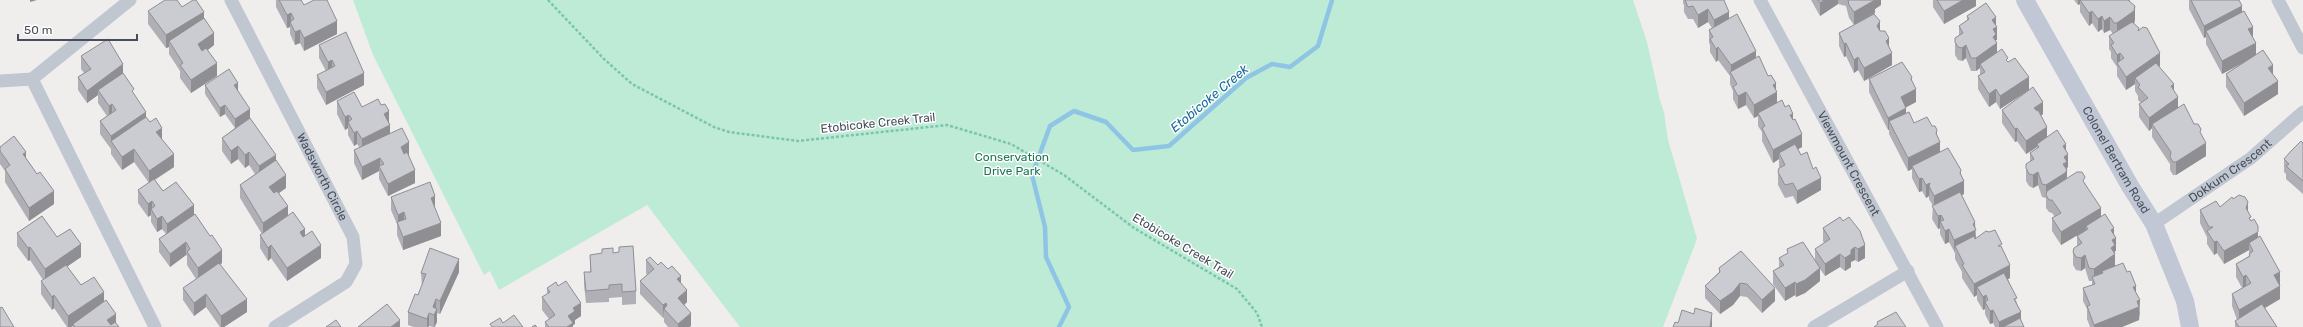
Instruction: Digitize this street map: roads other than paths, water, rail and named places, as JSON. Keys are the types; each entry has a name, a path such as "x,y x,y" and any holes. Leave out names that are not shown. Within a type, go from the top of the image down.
{"street":[{"path":"0,81 32,79 130,0"},
{"name":"Wadsworth Circle","path":"231,0 353,237 356,264 346,282 275,327"},
{"name":"Viewmount Crescent","path":"1760,0 1937,327"},
{"name":"Colonel Bertram Road","path":"2025,0 2130,186 2154,224 2185,301 2190,327"},
{"path":"2278,0 2303,48"},
{"path":"32,79 155,327"},
{"name":"Dokkum Crescent","path":"2154,224 2251,158 2303,112"},
{"path":"1814,327 1908,271"}],"waterway":[{"name":"Etobicoke Creek","path":"1059,327 1069,307 1046,257 1045,227 1032,175 1050,126 1074,111 1106,122 1133,150 1169,146 1246,78 1272,64 1290,67 1318,46 1332,0"}],"park label":[{"name":"Conservation Drive Park","path":"1012,164"}]}
